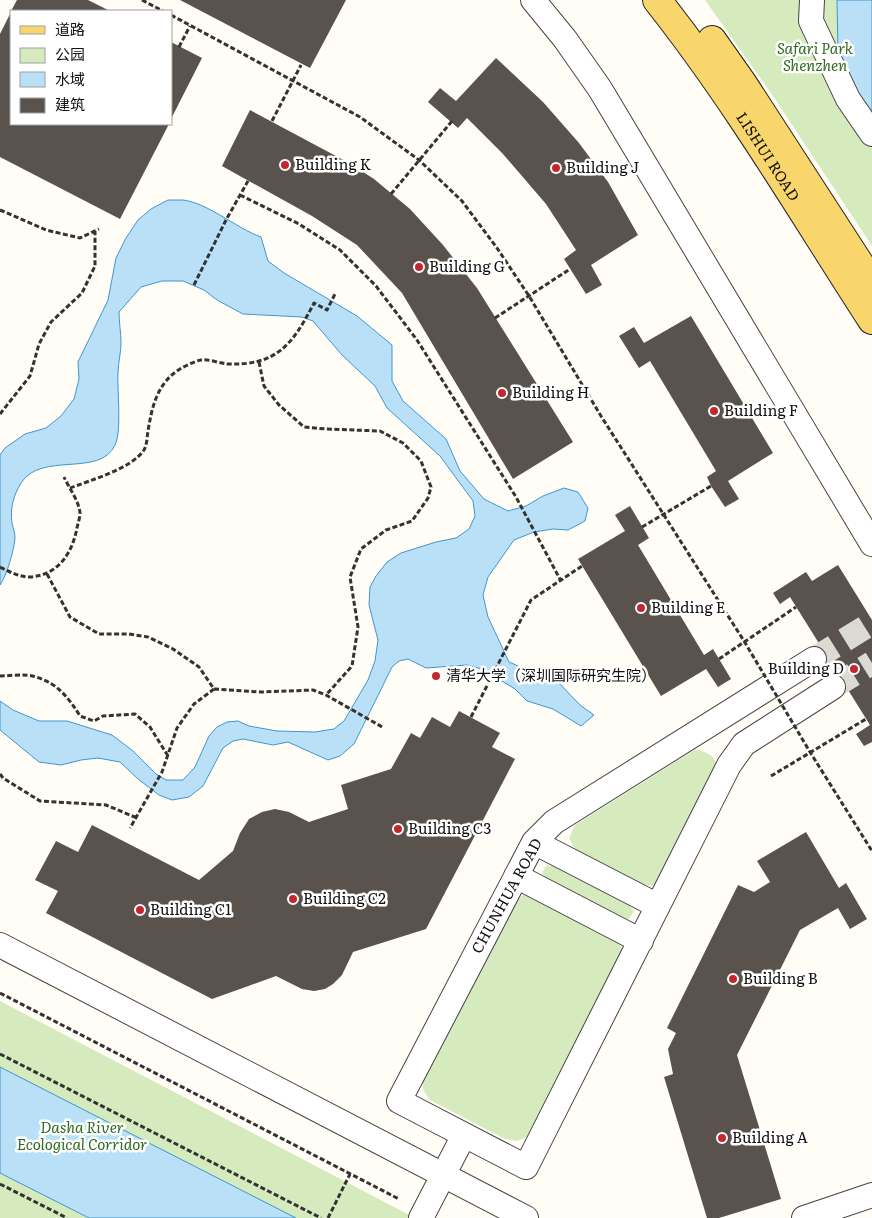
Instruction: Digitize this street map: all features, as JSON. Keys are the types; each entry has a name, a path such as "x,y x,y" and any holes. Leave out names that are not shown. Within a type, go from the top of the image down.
{"main road":[{"name":"LISHUI ROAD","path":"657,0 685,35 720,86 872,320"},
{"name":"LISHUI ROAD","path":"682,0 743,84 872,283"}],"street":[{"path":"533,0 565,39 600,89 872,544"},
{"path":"812,0 811,21 848,99 872,134"},
{"name":"CHUNHUA ROAD","path":"814,659 554,822 534,842 399,1101 526,1167 729,765 744,744 833,687"},
{"path":"726,715 744,744"},
{"path":"534,842 658,906"},
{"path":"516,876 641,941"},
{"path":"0,945 526,1218"},
{"path":"420,1218 464,1135"},
{"path":"804,1218 872,1195"}],"path":[{"path":"142,0 161,10"},
{"path":"172,17 360,117 419,160 462,201 529,296 601,416 744,641 872,851"},
{"path":"180,47 190,26"},
{"path":"272,121 301,65"},
{"path":"391,194 452,121"},
{"path":"194,286 248,181"},
{"path":"240,195 299,224 340,250 376,286 417,340 511,489 561,581"},
{"path":"0,210 46,230 80,238 97,230 95,266 82,293 51,322 39,344 30,376 0,414"},
{"path":"495,318 570,269"},
{"path":"70,488 132,461 145,449 151,413 161,386 179,370 201,360 227,364 259,362 286,347 301,328 314,303 328,310 336,292"},
{"path":"259,362 264,386 279,405 304,427 326,430 380,431 403,443 421,462 431,487 428,498 412,521 386,530 361,550 350,577 358,627 352,666 326,695"},
{"path":"0,567 19,576 30,577 47,574 68,556 75,539 80,514 78,505 64,477"},
{"path":"642,527 711,486"},
{"path":"471,717 531,600 582,566"},
{"path":"47,574 70,616 99,634 129,634 148,637 172,649 199,667 214,689"},
{"path":"719,659 796,607"},
{"path":"0,676 35,676 58,687 73,704 80,716 94,721 103,716 135,714 150,728 168,757"},
{"path":"130,828 162,772 177,728 194,704 214,689 261,692 313,690 326,695 384,728"},
{"path":"771,776 866,719"},
{"path":"0,774 3,778 40,801 106,805 136,818"},
{"path":"0,994 399,1198"},
{"path":"0,1054 321,1218"},
{"path":"328,1218 350,1174"},
{"path":"0,1184 67,1218"}],"green space":[{"name":"Safari Park Shenzhen","path":"705,0 872,0 872,246 775,99"},
{"path":"696,749 712,756 716,762 718,772 662,881 653,886 640,884 575,849 569,838 575,825"},
{"path":"555,865 627,902 634,911 629,919 620,918 550,882 542,873 546,866"},
{"path":"525,894 539,897 612,935 621,945 623,958 530,1135 518,1141 505,1139 430,1100 423,1090 423,1077 514,901"},
{"name":"Dasha River Ecological Corridor","path":"0,1001 415,1218 0,1218"}],"water":[{"path":"837,0 872,0 872,118 861,104 838,52"},
{"path":"168,200 193,202 261,237 268,261 284,273 357,316 392,345 392,381 403,401 446,439 460,471 484,499 508,511 526,506 543,496 564,488 578,492 588,508 585,521 568,530 553,529 534,532 514,540 488,577 483,595 488,617 509,662 532,672 543,673 557,681 580,705 594,715 581,726 553,709 527,701 515,689 482,669 467,665 426,668 408,659 399,661 392,667 354,744 340,756 328,760 288,742 273,745 243,739 233,741 223,748 203,786 189,797 172,800 159,795 120,762 98,758 61,765 39,762 0,730 0,701 13,710 39,721 67,721 112,735 133,751 156,774 166,780 183,780 195,767 209,736 217,727 227,722 238,721 249,726 277,731 315,732 334,729 344,721 368,680 375,661 378,640 369,605 370,587 376,576 387,562 401,553 456,538 469,529 475,516 473,501 440,456 387,408 375,386 342,355 313,321 302,317 243,314 217,300 204,290 183,281 162,281 141,287 119,312 121,343 118,373 119,421 115,445 107,455 97,460 42,468 30,474 21,483 14,498 11,513 15,538 13,549 8,569 0,585 0,455 5,448 25,434 46,428 61,416 74,399 79,379 78,362 108,300 116,258 138,220 151,209"},
{"path":"0,1067 296,1218 89,1218 0,1173"}],"building":[{"path":"17,0 88,0 108,10 12,10"},
{"path":"180,0 346,0 310,68"},
{"path":"10,14 10,125 168,125 120,219 0,157 0,34"},
{"path":"172,43 202,58 172,117"},
{"name":"Building J","path":"496,58 543,102 579,143 608,182 638,235 591,265 602,285 586,294 564,259 576,250 546,204 503,154 467,118 458,128 428,102 440,88 456,101"},
{"path":"250,110 349,163 374,179 410,209 443,245 477,288 573,442 513,479 402,293 357,245 312,216 222,166"},
{"name":"Building F","path":"691,316 773,453 728,481 739,499 725,507 707,477 716,471 650,361 639,368 619,336 634,327 644,343"},
{"name":"Building E","path":"630,506 649,538 638,545 704,655 713,649 731,679 718,687 706,669 661,696 578,559 625,531 615,515"},
{"name":"Building D","path":"838,565 872,620 872,742 864,746 856,734 870,725 790,597 780,604 773,593 806,572 812,581"},
{"path":"459,711 500,733 492,747 515,759 426,929 353,952 342,975 325,989 314,991 302,989 276,976 212,999 46,913 58,891 35,880 56,841 78,852 92,825 199,880 233,851 240,833 249,819 262,812 275,809 289,812 309,822 348,809 341,785 391,769 411,733 420,738 432,717 450,727"},
{"name":"Building B","path":"806,832 839,888 846,883 867,919 850,929 838,908 800,930 737,1055 781,1199 719,1218 707,1218 664,1077 673,1074 668,1049 676,1033 667,1028 738,885 754,892 770,882 757,861"}],"tunnel":[{"path":"814,659 872,623"},
{"path":"833,687 872,663"}],"place":[{"name":"Building K","path":"285,165"},
{"name":"Building J","path":"556,168"},
{"name":"Building G","path":"419,267"},
{"name":"Building H","path":"502,393"},
{"name":"Building F","path":"714,411"},
{"name":"Building E","path":"641,608"},
{"name":"Building D","path":"854,669"},
{"name":"清华大学（深圳国际研究生院）","path":"436,676"},
{"name":"Building C3","path":"398,829"},
{"name":"Building C2","path":"293,899"},
{"name":"Building C1","path":"140,910"},
{"name":"Building B","path":"733,979"},
{"name":"Building A","path":"722,1138"}]}
